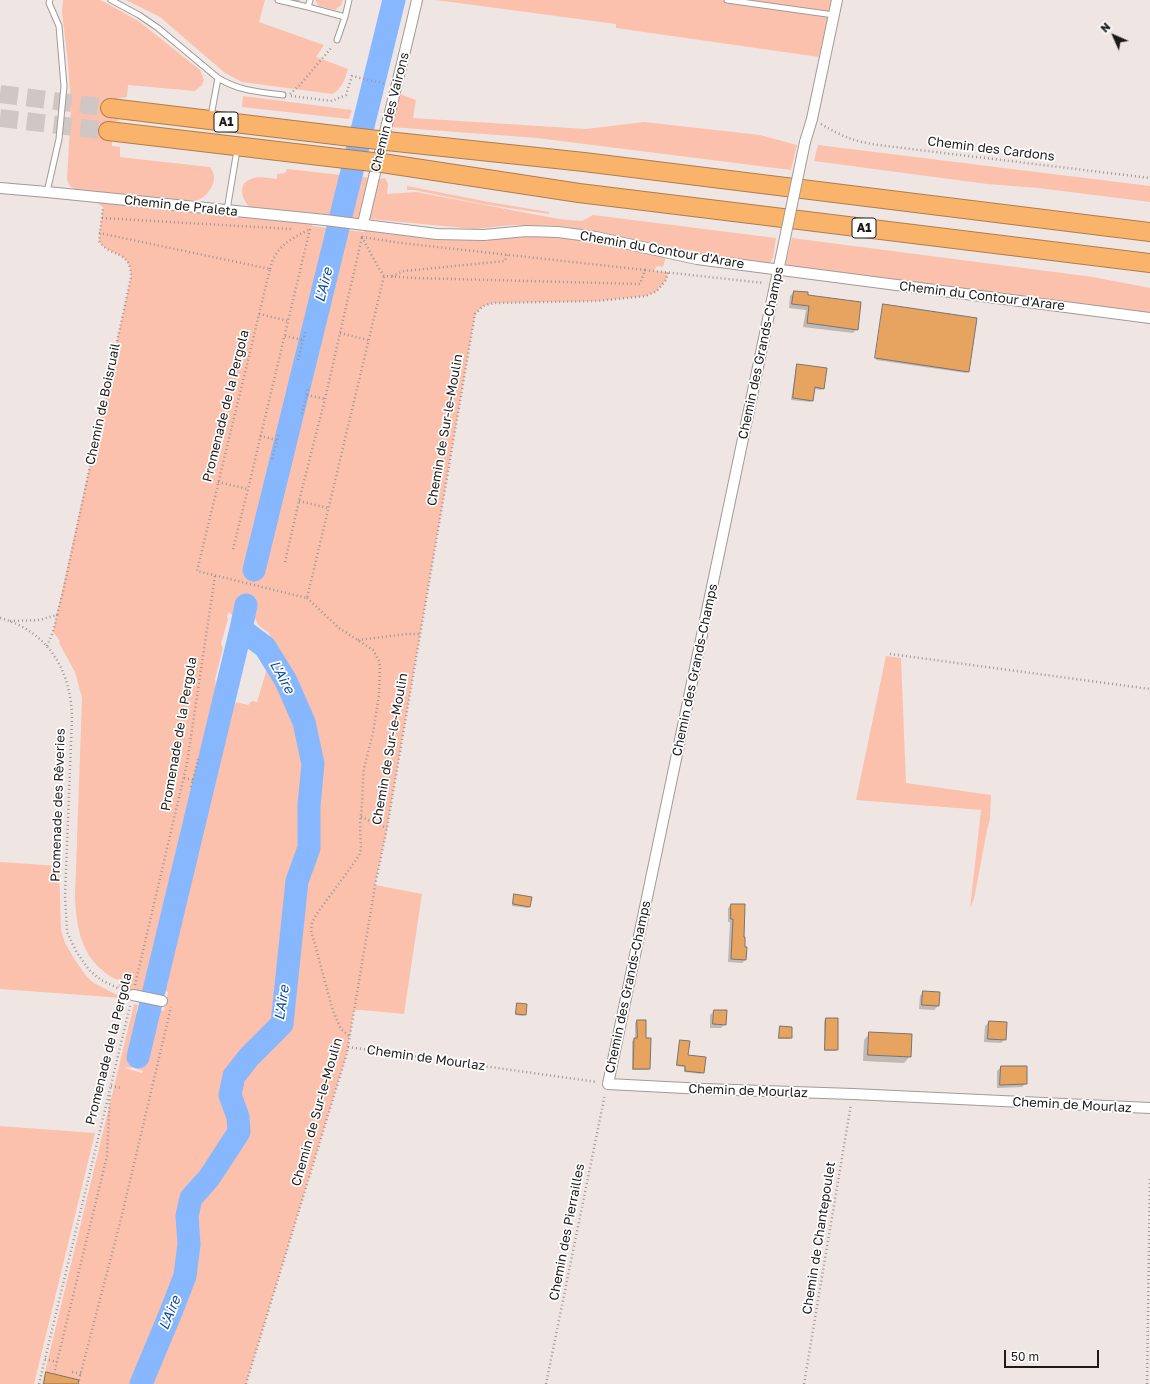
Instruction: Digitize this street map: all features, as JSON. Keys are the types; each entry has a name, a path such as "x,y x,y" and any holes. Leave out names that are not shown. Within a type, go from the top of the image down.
{"highway":[{"name":"A1","path":"110,108 343,136 584,162 1150,232"},
{"name":"A1","path":"108,131 382,163 578,193 1150,263"}],"street":[{"name":"Chemin des Vairons","path":"360,224 417,0"},
{"path":"834,15 837,0"},
{"name":"Chemin des Grands-Champs","path":"608,1084 805,142 812,119 834,15"},
{"name":"Chemin de Praleta","path":"0,188 360,224"},
{"name":"Chemin du Contour d'Arare","path":"360,224 461,236 526,231 558,232 596,237 697,259 1150,318"},
{"path":"137,996 162,1001"},
{"name":"Chemin de Mourlaz","path":"608,1084 1150,1108"}],"lane":[{"path":"47,192 59,139 64,86 59,26 49,3 50,0"},
{"path":"111,0 139,15 158,28 228,85 243,90 283,96"},
{"path":"278,0 345,17"},
{"path":"308,7 310,0"},
{"path":"338,40 349,0"},
{"path":"727,0 834,15"},
{"path":"211,120 218,78"},
{"path":"227,210 238,146"}],"path":[{"path":"338,40 328,54 288,96 332,101 346,95 352,76 389,85"},
{"name":"Chemin des Cardons","path":"832,131 849,139 878,145 1150,178"},
{"path":"103,207 99,233 270,269"},
{"path":"102,218 296,230"},
{"path":"304,230 310,228 321,220"},
{"path":"232,549 248,489 310,228"},
{"name":"Promenade de la Pergola","path":"39,1384 111,1086 137,996 184,778 215,576 197,571 272,261 280,247 310,228"},
{"name":"Chemin de Boisruail","path":"47,646 53,632 56,615 63,592 131,277 128,262 121,256 100,244 98,239 99,233"},
{"path":"362,237 402,243 776,284"},
{"path":"362,237 384,276 390,277 640,284 645,270"},
{"path":"285,562 325,399 362,237"},
{"path":"390,277 404,271 505,261 507,254"},
{"name":"Chemin de Sur-le-Moulin","path":"246,1384 348,1047 375,886 387,828 473,320 477,311 483,306 494,303 598,301 646,296 657,291 662,286 666,280 668,272"},
{"path":"307,598 384,276"},
{"path":"259,314 289,320"},
{"path":"298,360 305,332"},
{"path":"340,334 368,340"},
{"path":"285,336 303,340"},
{"path":"302,414 308,387"},
{"path":"307,395 325,399"},
{"path":"272,459 279,433"},
{"path":"260,436 277,440"},
{"path":"218,482 248,489"},
{"path":"299,501 328,508"},
{"path":"215,576 307,598 339,628 372,650 376,655 380,666 379,695 363,780 360,824 361,849 359,856 316,915 312,923 311,930 333,1012 341,1029 349,1037"},
{"path":"10,620 39,620 56,615"},
{"name":"Promenade des Rêveries","path":"0,618 10,620 30,632 54,653 69,688 72,710 65,896 67,932 76,951 89,970 101,980 137,996"},
{"path":"358,640 407,634 420,634"},
{"path":"890,654 1150,689"},
{"path":"191,787 198,759"},
{"path":"184,778 193,780"},
{"path":"361,817 387,828"},
{"path":"78,1384 121,1219 172,1003 162,1001"},
{"name":"Chemin de Mourlaz","path":"348,1047 608,1084"},
{"name":"Chemin des Pierrailles","path":"546,1384 608,1084"},
{"path":"54,1374 107,1156 111,1086 121,1088"},
{"name":"Chemin de Chantepoulet","path":"804,1384 853,1094"},
{"path":"1147,1384 1149,1369 1150,1177"},
{"path":"45,1359 57,1362"},
{"path":"72,1372 81,1374"}],"shaded area":[{"path":"63,0 100,0 108,4 140,22 200,70 204,80 202,85 195,91 128,85 127,97 112,101 110,114 114,118 120,120 107,125 108,138 112,141 112,146 120,147 120,157 210,167 214,174 213,184 209,192 199,200 196,201 81,191 74,189 69,185 67,180 71,107 62,12"},
{"path":"126,0 265,0 259,22 324,45 316,57 348,69 346,76 341,87 332,94 242,82 225,73 160,17"},
{"path":"315,0 343,0 341,5 335,10 319,6"},
{"path":"436,0 832,0 819,57 616,28 616,24"},
{"path":"400,94 416,100 413,118 586,129 644,122 760,135 797,145 791,170 537,138 391,127"},
{"path":"243,96 352,110 349,119 242,107"},
{"path":"818,145 1150,186 1150,202 1038,188 987,184 814,161"},
{"path":"287,169 342,175 332,217 251,208 247,204 244,200 242,191 245,183 257,177 277,179 277,174 285,173"},
{"path":"359,176 369,178 360,217 356,220 348,218"},
{"path":"385,178 388,184 387,194 416,192 559,219 582,221 593,215 776,238 773,258 769,264 716,257 608,234 560,226 513,225 474,229 370,219 378,179"},
{"path":"407,186 549,212 549,214 482,204 414,190 407,190"},
{"path":"98,198 317,219 312,226 364,232 363,224 437,234 526,231 667,253 663,267 657,266 654,271 668,272 666,280 657,291 646,296 598,301 494,303 483,306 475,314 387,828 375,885 422,894 404,1014 354,1010 347,1053 246,1384 42,1384 134,1004 138,1005 136,1012 141,1014 131,1056 129,1058 131,1058 132,1068 125,1068 142,1073 143,1071 137,1069 142,1061 144,1061 154,1017 159,1018 160,1010 164,1011 168,992 162,990 217,777 228,717 236,702 248,705 252,701 257,702 274,645 269,633 259,626 247,604 232,615 229,612 221,644 223,648 215,679 216,686 141,997 133,995 118,988 120,980 115,979 103,971 95,963 84,946 78,927 75,896 82,698 75,672 59,643 60,641 53,632 131,277 128,262 124,258 109,250 99,241 103,207 96,202"},
{"path":"792,238 1093,277 1150,288 1150,313 787,266 786,262"},
{"path":"886,656 901,658 906,783 991,795 990,819 974,899 970,908 981,810 856,800"},
{"path":"0,862 59,866 61,930 65,943 87,977 94,983 123,998 0,989"},
{"path":"0,1126 95,1133 34,1384 0,1384"}],"building":[{"path":"794,291 808,292 808,295 861,302 858,330 807,323 809,306 792,304"},
{"path":"883,304 977,318 969,372 875,358"},
{"path":"797,364 827,368 824,389 815,387 813,401 793,398"},
{"path":"514,894 532,897 530,907 513,904"},
{"path":"731,904 745,904 744,937 745,947 747,947 746,960 731,959 733,919 731,919"},
{"path":"923,991 940,992 939,1006 922,1005"},
{"path":"517,1003 527,1004 526,1015 516,1014"},
{"path":"714,1010 727,1010 726,1025 713,1024"},
{"path":"826,1018 838,1018 838,1050 825,1050"},
{"path":"637,1020 646,1020 646,1038 651,1038 650,1069 633,1069 634,1038 637,1038"},
{"path":"989,1021 1007,1022 1006,1040 988,1039"},
{"path":"780,1026 792,1027 792,1038 779,1038"},
{"path":"869,1032 912,1034 911,1057 868,1055"},
{"path":"680,1040 690,1041 688,1055 706,1057 704,1073 685,1071 685,1066 677,1065"},
{"path":"1001,1066 1027,1066 1027,1084 1000,1085"},
{"path":"46,1372 79,1380 78,1384 44,1384"}],"waterway":[{"name":"L'Aire","path":"254,570 394,0"},
{"name":"L'Aire","path":"141,1384 185,1276 189,1244 187,1216 191,1198 209,1178 239,1132 238,1117 230,1095 234,1076 249,1057 282,1024 297,881 309,848 309,805 313,764 304,722 286,681 265,647 241,629 246,605"},
{"path":"138,1057 241,629"}],"tunnel":[{"path":"0,94 110,108"},
{"path":"0,118 108,131"}]}
